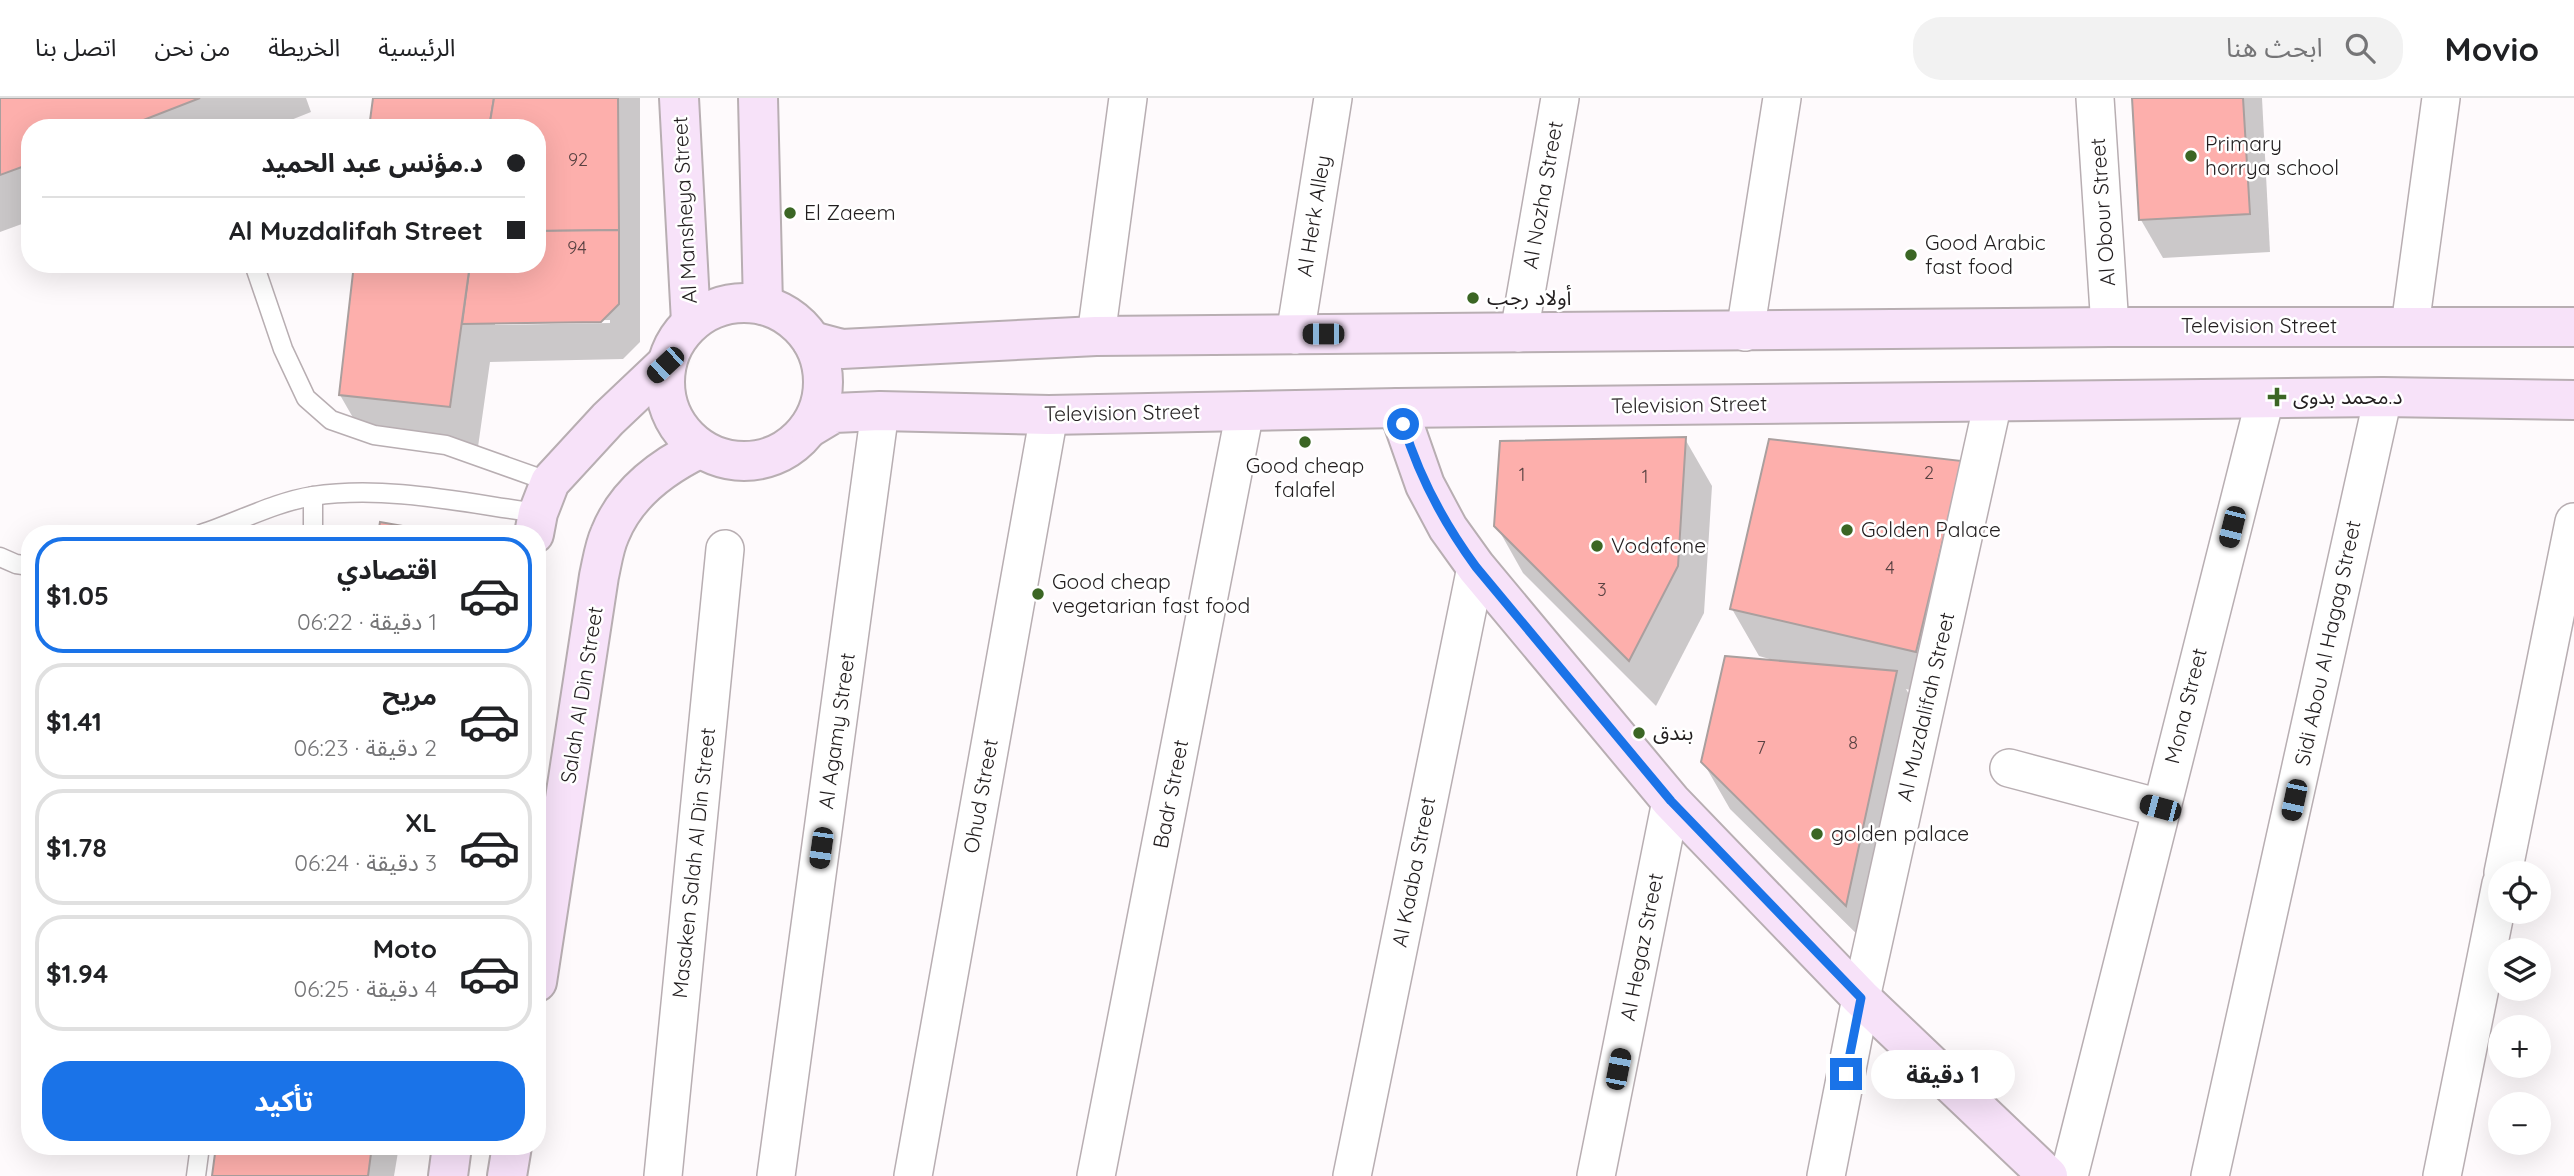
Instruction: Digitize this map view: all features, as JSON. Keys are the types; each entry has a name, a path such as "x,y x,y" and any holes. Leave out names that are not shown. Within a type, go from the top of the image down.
{"main road":[{"name":"Al Mansheya Street","path":"679,98 691,322"},
{"path":"758,98 764,305"},
{"name":"Al Mansheya Street","path":"738,302 764,305 791,318 812,341 822,369 822,401 809,428 787,450 758,462 728,461 699,449 677,426 668,410 664,392 665,365 675,342 691,322 713,308 738,302"},
{"name":"Television Street","path":"812,341 842,349 1097,336 2110,327 2574,327"},
{"path":"540,510 608,419 665,365"},
{"name":"Television Street","path":"809,428 834,413 880,411 1049,415 1398,408 2383,397 2574,400"},
{"path":"1398,408 1425,485 1448,528 1476,567 1671,801 1861,998 2047,1174"},
{"name":"Salah Al Din Street","path":"546,923 599,576 610,533 636,492 670,463 699,449"},
{"path":"449,1176 451,1155"},
{"path":"507,1176 510,1155"}],"street":[{"path":"1097,336 1128,98"},
{"name":"Al Herk Alley","path":"1295,335 1333,98"},
{"name":"Al Nozha Street","path":"1519,333 1560,98"},
{"path":"1745,332 1782,98"},
{"name":"Al Obour Street","path":"2095,98 2110,327"},
{"path":"2410,326 2441,98"},
{"name":"Sidi Abou Al Hagag Street","path":"2210,1176 2383,397"},
{"name":"Mona Street","path":"2047,1174 2160,808 2265,399"},
{"name":"Al Muzdalifah Street","path":"1826,1176 1861,998 1993,402"},
{"name":"Al Agamy Street","path":"776,1176 880,411"},
{"name":"Badr Street","path":"1096,1176 1245,411"},
{"name":"Ohud Street","path":"914,1176 1049,415"},
{"path":"2505,861 2574,522"},
{"name":"Masaken Salah Al Din Street","path":"663,1176 725,549"},
{"name":"Al Kaaba Street","path":"1352,1176 1476,567"},
{"path":"2009,768 2160,808"},
{"name":"Al Hegaz Street","path":"1596,1176 1671,801"},
{"path":"2442,1176 2493,924"}],"lane":[{"path":"257,273 283,349 306,398 331,419 374,435 446,445 540,510"},
{"path":"228,525 313,496 361,492 540,510"},
{"path":"313,496 313,525"},
{"path":"0,556 21,565"},
{"path":"196,1176 199,1155"}],"building":[{"path":"0,98 194,98 136,119 21,119 21,160 0,168"},
{"path":"0,98 200,98 146,119 21,119 21,167 0,175"},
{"path":"373,98 494,98 490,119 370,119"},
{"path":"494,98 618,98 619,230 546,231 546,119 490,119"},
{"name":"Primary horrya school","path":"2132,98 2243,98 2250,214 2139,220"},
{"path":"619,230 619,304 601,322 462,324 469,273 546,273 546,231"},
{"path":"353,273 469,273 450,407 339,395"},
{"name":"Vodafone","path":"1686,437 1678,566 1629,661 1494,526 1500,441"},
{"name":"Golden Palace","path":"1769,439 1962,461 1916,652 1730,609"},
{"name":"golden palace","path":"1725,656 1897,671 1846,906 1701,762"},
{"path":"215,1155 371,1155 368,1176 212,1176"}],"place":[{"name":"Primary horrya school","path":"2191,156"},
{"name":"El Zaeem","path":"790,213"},
{"name":"Good Arabic fast food","path":"1911,255"},
{"name":"أولاد رجب","path":"1473,298"},
{"name":"د.محمد بدوى","path":"2277,397"},
{"name":"Good cheap falafel","path":"1305,442"},
{"name":"Golden Palace","path":"1847,530"},
{"name":"Vodafone","path":"1597,546"},
{"name":"Good cheap vegetarian fast food","path":"1038,594"},
{"name":"بندق","path":"1639,733"},
{"name":"golden palace","path":"1817,834"}],"route":[{"path":"1403,424 1425,485 1448,528 1476,567 1671,801 1861,998 1846,1074"}]}
